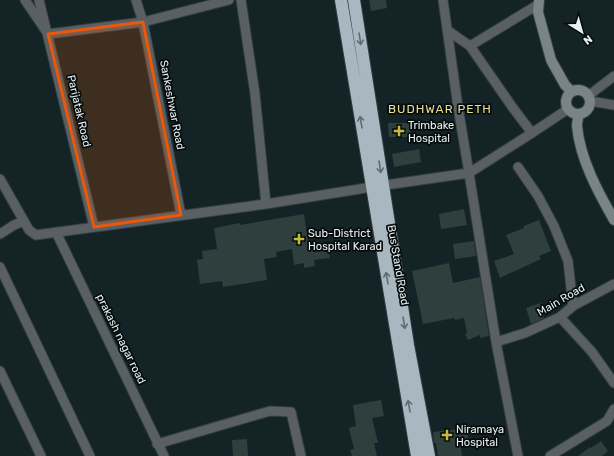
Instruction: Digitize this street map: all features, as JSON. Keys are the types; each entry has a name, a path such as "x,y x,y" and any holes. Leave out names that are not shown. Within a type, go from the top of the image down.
{"highway":[{"name":"Bus Stand Road","path":"341,0 355,89 382,185 416,450"},
{"path":"354,0 408,345 429,456"}],"street":[{"path":"25,0 48,34 143,22 230,0"},
{"name":"Parijatak Road","path":"40,0 94,227"},
{"name":"Sankeshwar Road","path":"136,0 143,22 181,215"},
{"path":"242,0 255,94 266,204"},
{"path":"443,0 458,107 496,342 518,456"},
{"path":"470,46 539,2"},
{"path":"539,2 538,12 551,60 565,85 572,92"},
{"path":"447,30 470,46 532,133"},
{"path":"614,76 589,98 588,107 584,112 579,114 571,112 566,103 569,94 578,90 584,92 589,98 614,105"},
{"path":"0,178 29,230 36,235 266,204 382,185 469,173 568,109"},
{"path":"579,114 577,125 582,152 597,190 614,220"},
{"path":"518,167 538,196 554,226 568,261 573,306"},
{"path":"0,234 14,225 24,221"},
{"name":"prakash nagar road","path":"56,232 164,456"},
{"path":"0,267 90,456"},
{"name":"Main Road","path":"496,342 525,333 560,317 573,306 614,284"},
{"path":"560,317 592,352 614,384"},
{"path":"0,371 41,456"},
{"path":"550,456 607,421 614,409"},
{"path":"157,444 270,412 291,412 301,456"}],"highlighted area":[{"path":"143,22 181,215 94,227 48,34"}],"building":[{"path":"369,0 386,0 387,8 371,11"},
{"path":"388,123 410,123 411,137 389,137"},
{"path":"419,149 421,162 394,167 392,154"},
{"path":"464,209 467,225 441,229 439,214"},
{"path":"304,214 309,249 314,248 314,252 329,249 330,258 314,260 315,266 304,268 304,263 294,265 292,249 276,252 277,257 264,259 267,280 223,287 222,281 200,284 197,260 203,259 202,251 217,249 214,228"},
{"path":"539,220 551,251 539,256 541,259 500,278 494,261 514,254 506,235"},
{"path":"474,241 476,256 455,259 453,244"},
{"path":"449,263 453,283 480,277 489,336 480,338 480,335 468,340 465,334 467,333 464,318 455,320 454,318 423,324 412,271"},
{"path":"540,303 544,318 531,324 526,308"},
{"path":"381,400 384,416 372,418 378,443 374,443 377,456 352,456 350,450 354,449 349,428 356,426 353,405"},
{"path":"467,428 468,440 460,441 462,456 438,456 436,443 434,443 433,432"},
{"path":"247,439 248,456 233,456 232,440"},
{"path":"601,441 608,451 602,456 578,456 590,447 591,448"}],"place":[{"name":"Trimbake Hospital","path":"399,131"},
{"name":"Sub-District Hospital Karad","path":"299,239"},
{"name":"Niramaya Hospital","path":"447,435"}],"district":[{"name":"BUDHWAR PETH","path":"440,109"}]}
